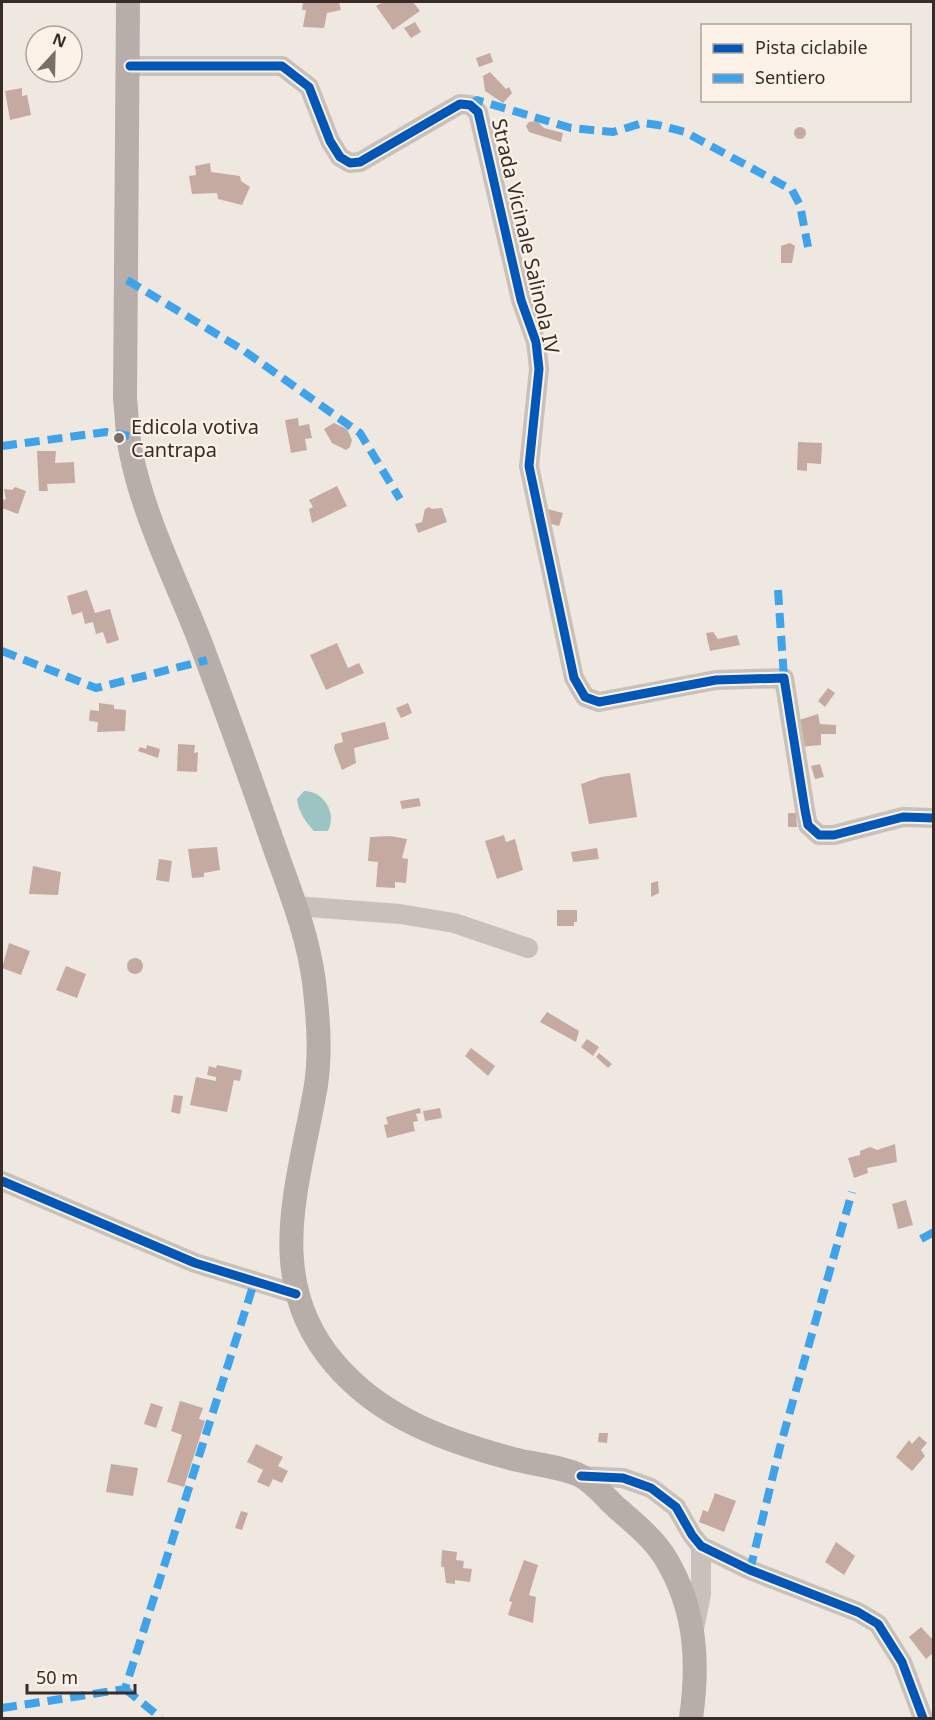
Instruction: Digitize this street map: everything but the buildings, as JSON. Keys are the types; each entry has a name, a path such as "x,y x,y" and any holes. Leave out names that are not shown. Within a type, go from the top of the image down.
{"main road":[{"path":"128,2 130,66 125,398 130,453 148,508 236,738 295,906 306,942 313,980 319,1038 316,1081 291,1214 290,1251 296,1294 311,1329 334,1364 379,1405 418,1428 465,1446 581,1476 628,1517 665,1557 694,1629 696,1682 691,1719"}],"street":[{"name":"Strada Vicinale Salinola IV","path":"130,66 282,66 309,87 330,141 340,157 350,163 360,162 460,104 470,105 478,112 521,300 536,342 539,369 529,466 574,678 585,697 599,702 716,680 784,678 808,825 819,835 834,835 903,817 933,818"},
{"path":"295,906 400,914 454,923 528,948"},
{"path":"2,1181 195,1263 296,1294"},
{"path":"581,1476 623,1478 651,1488 676,1507 701,1546 750,1570 858,1612 878,1624 902,1662 923,1719"},
{"path":"694,1629 701,1594 701,1546"}],"water":[{"path":"304,791 317,795 327,804 331,817 328,831 314,831 303,816 297,799"}],"marked path":[{"path":"470,105 477,100 571,128 613,132 643,123 685,132 792,190 800,205 808,247"},
{"path":"127,280 243,350 360,433 400,499"},
{"path":"2,446 106,432 129,436"},
{"path":"778,590 784,678"},
{"path":"2,651 96,688 207,660"},
{"path":"750,1570 780,1447 852,1192"},
{"path":"921,1239 934,1232"},
{"path":"2,1708 125,1689 254,1283"},
{"path":"125,1689 161,1718"}],"cycle path":[{"path":"130,66 282,66 309,87 330,141 340,157 350,163 360,162 460,104 470,105 478,112 521,300 536,342 539,369 529,466 574,678 585,697 599,702 716,680 784,678 808,825 819,835 834,835 903,817 934,818"},
{"path":"2,1181 195,1263 296,1294"},
{"path":"581,1476 623,1478 651,1488 676,1507 701,1546 750,1570 858,1612 878,1624 902,1662 923,1718"}],"place":[{"name":"Edicola votiva Cantrapa","path":"119,438"}]}
